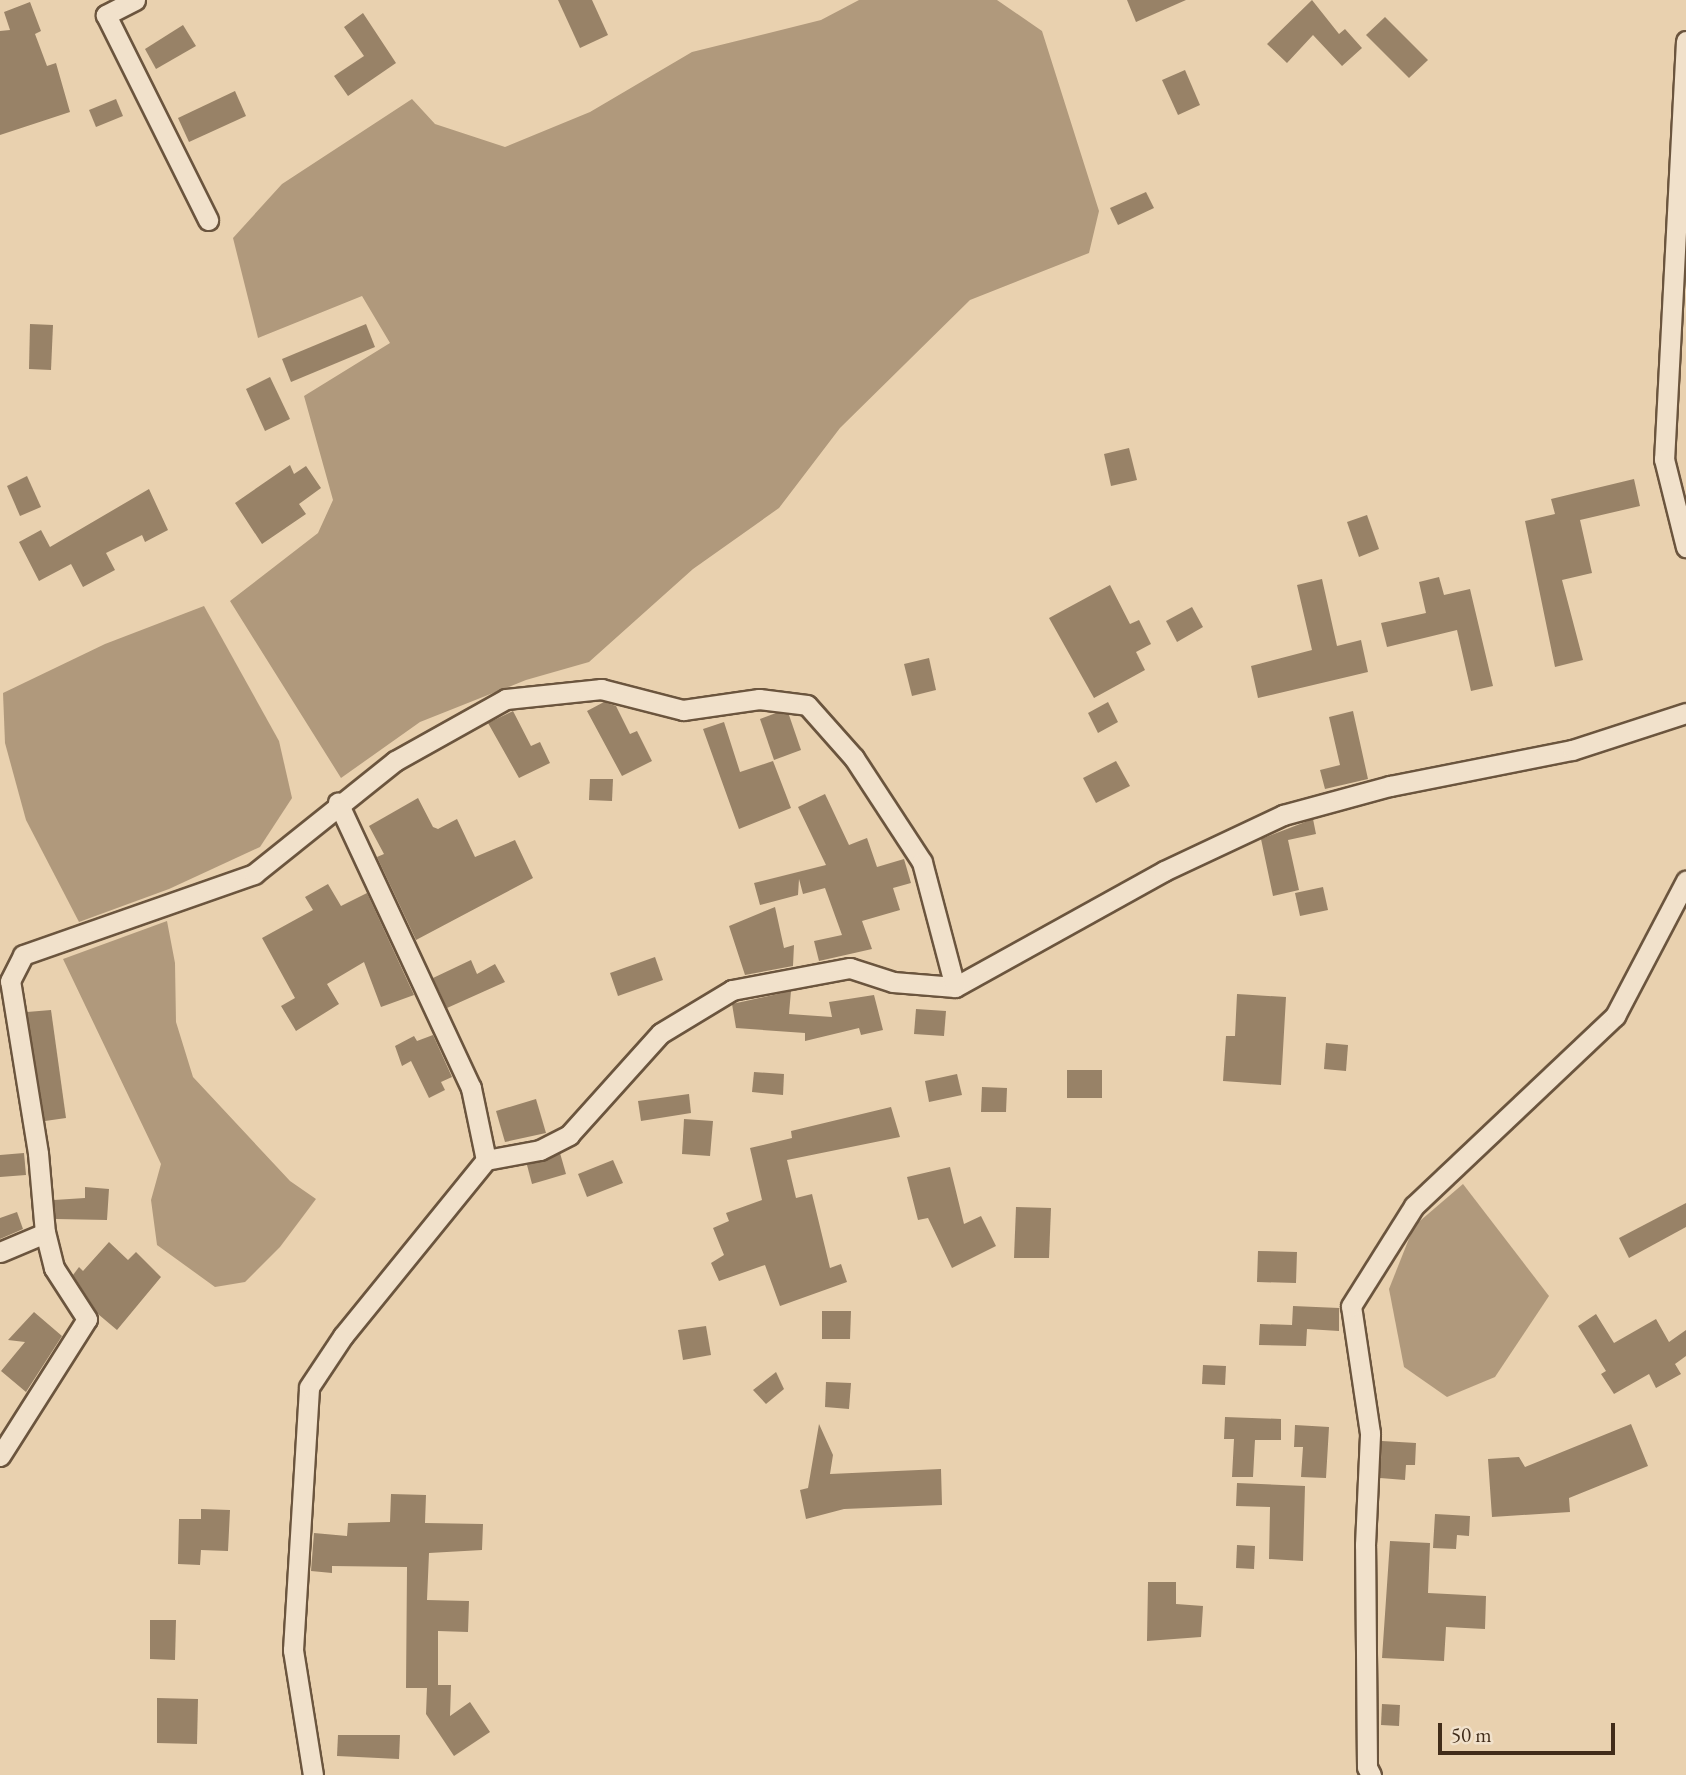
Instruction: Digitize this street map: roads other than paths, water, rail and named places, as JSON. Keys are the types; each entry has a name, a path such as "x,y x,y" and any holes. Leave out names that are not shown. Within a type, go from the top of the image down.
{"street":[{"path":"135,0 106,15 208,220"},
{"path":"1686,41 1664,459 1686,547"},
{"path":"0,1456 87,1319 54,1268 45,1233 38,1153 10,981 23,956 254,874 338,803 394,761 506,699 601,689 682,710 759,699 807,705 854,758 922,862 955,987"},
{"path":"313,1775 293,1650 309,1387 343,1336 486,1160 540,1150 569,1135 661,1033 732,990 850,968 893,982 955,987 1164,871 1283,815 1390,786 1572,750 1686,713"},
{"path":"338,803 471,1088 486,1160"},
{"path":"1371,1775 1367,1767 1365,1545 1370,1433 1350,1306 1414,1206 1615,1016 1686,881"},
{"path":"0,1252 45,1233"}]}
